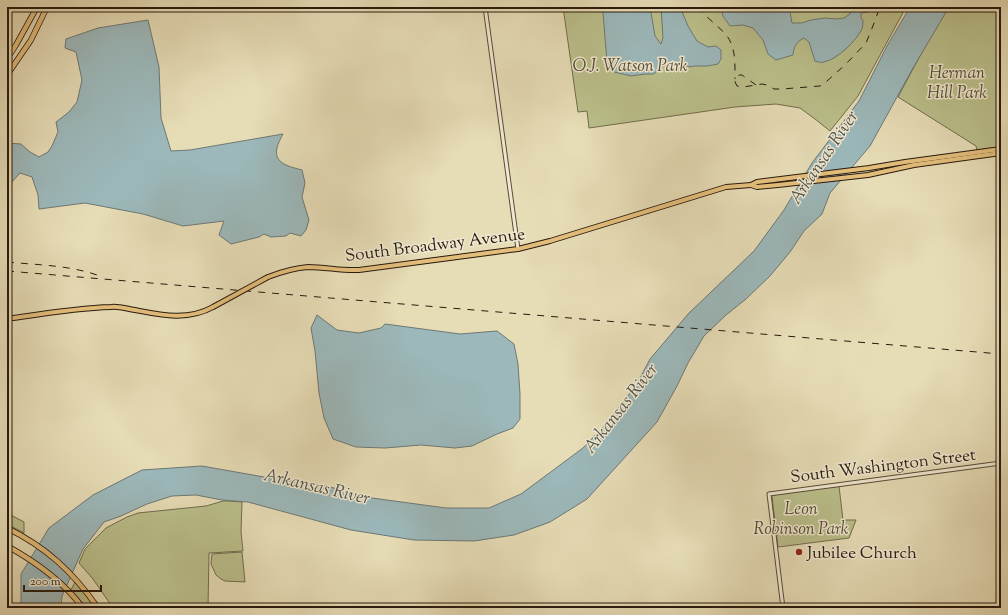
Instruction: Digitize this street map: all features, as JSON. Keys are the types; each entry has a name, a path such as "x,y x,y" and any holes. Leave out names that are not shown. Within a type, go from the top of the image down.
{"highway":[{"path":"7,58 37,7"},
{"path":"7,75 31,40 47,7"},
{"path":"7,528 23,536 57,561 71,574 98,608"},
{"path":"7,546 51,574 83,608"}],"main road":[{"name":"South Broadway Avenue","path":"7,319 110,306 168,316 188,315 207,310 268,277 284,271 308,267 359,270 518,249 550,241 726,187 750,185 757,182 1001,149"},
{"name":"South Broadway Avenue","path":"750,185 757,187 868,175 914,164 1001,153"}],"street":[{"path":"485,7 518,249"},
{"name":"South Washington Street","path":"783,608 769,494 771,492 1001,463"}],"green space":[{"name":"O.J. Watson Park","path":"563,7 906,7 858,96 830,131 800,108 776,104 735,107 589,128 587,111 578,112"},
{"name":"Herman Hill Park","path":"946,7 1001,7 1001,147 977,150 976,146 898,97"},
{"name":"Leon Robinson Park","path":"839,486 843,520 856,520 849,538 778,547 773,494"},
{"path":"223,501 242,502 241,532 243,551 209,553 208,608 113,608 93,579 79,563 85,549 106,528 127,517 138,513 206,506"},
{"path":"7,513 24,522 24,533 7,524"},
{"path":"242,552 245,582 225,581 216,575 211,564 212,554"},
{"path":"75,582 96,608 87,608 71,590"}],"water":[{"path":"604,7 650,7 655,36 661,44 663,38 661,7 680,7 688,26 697,41 708,47 716,46 721,50 721,59 718,64 674,69 663,64 654,74 631,76 614,72 607,62 603,13"},
{"path":"721,7 789,7 792,23 802,23 825,18 844,18 850,14 851,7 870,7 868,12 861,13 863,27 856,39 835,57 818,62 815,61 809,42 804,38 796,45 793,55 776,60 768,54 763,40 753,28 743,25 730,26 723,16"},
{"name":"Arkansas River","path":"910,7 949,7 870,146 830,193 822,214 804,231 790,252 770,276 704,336 657,422 587,499 550,522 514,535 474,541 414,540 351,530 248,502 222,500 196,495 172,496 147,504 104,522 83,549 62,596 61,608 21,608 21,574 49,528 93,495 142,470 202,466 326,486 372,498 446,508 489,508 521,494 583,448 607,423 637,384 650,359 689,313 754,251 784,210 812,163 859,101 887,46"},
{"path":"148,20 159,67 161,118 171,151 190,150 283,134 277,148 276,153 278,158 284,164 302,170 305,183 302,197 309,220 306,230 301,236 290,233 286,236 271,237 264,234 259,237 231,244 219,235 224,221 183,226 143,214 85,203 39,209 38,195 32,177 20,173 10,184 7,185 7,143 21,144 30,152 39,157 48,152 58,132 56,122 69,112 77,102 82,80 76,52 65,48 66,39 98,28"},
{"path":"317,315 337,330 359,333 381,328 385,324 460,334 497,331 514,344 518,364 520,419 513,428 472,446 455,448 421,445 385,448 356,447 333,439 324,418 319,393 311,328"}],"railway":[{"path":"698,7 727,36 730,41 734,57 735,79"},
{"path":"756,85 742,75 739,75 735,79 737,86 743,87 762,84 774,89 820,86 845,65 866,43 880,7"},
{"path":"7,262 64,267 97,275"},
{"path":"7,271 1001,354"}],"place":[{"name":"Jubilee Church","path":"799,552"}]}
